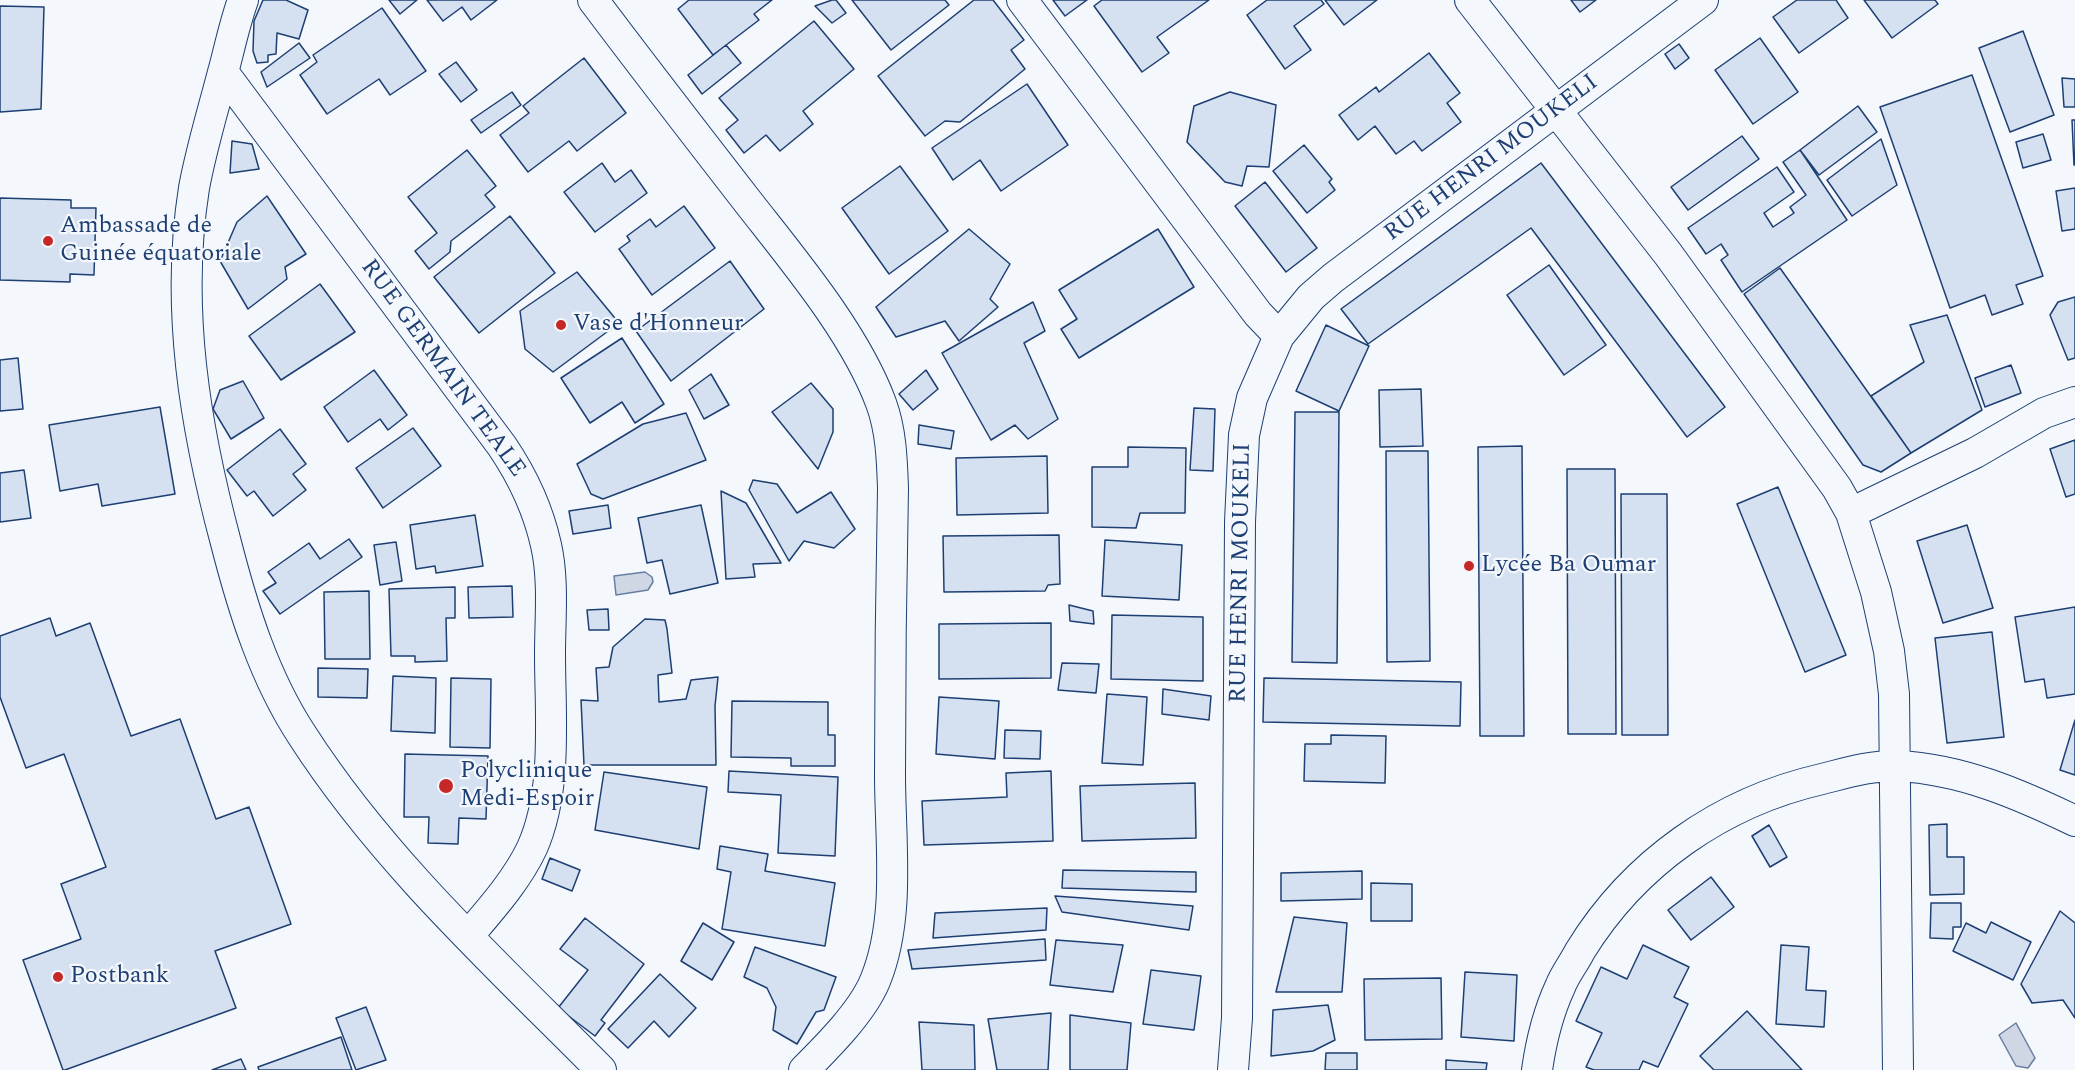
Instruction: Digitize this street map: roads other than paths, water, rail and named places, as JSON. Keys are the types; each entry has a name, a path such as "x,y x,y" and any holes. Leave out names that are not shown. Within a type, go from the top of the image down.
{"street":[{"path":"243,0 200,154 188,242 187,296 194,404 212,493 234,577 259,650 277,690 300,733 346,798 397,860 468,936 601,1070"},
{"path":"593,0 780,242 834,318 872,381 887,427 892,458 893,488 889,920 881,963 866,999 804,1070"},
{"path":"1022,0 1258,314 1279,336"},
{"path":"1470,0 1668,254 1837,488 1851,513 1876,592 1889,651 1894,694 1898,1070"},
{"name":"RUE HENRI MOUKELI","path":"1233,1070 1237,1018 1241,470 1244,435 1252,398 1279,336 1311,297 1333,278 1703,0"},
{"name":"RUE GERMAIN TEALE","path":"223,72 502,446 516,467 538,514 547,548 550,585 549,780 532,847 517,872 468,936"},
{"path":"1851,513 1975,453 2044,413 2075,402"},
{"path":"1537,1070 1546,1027 1560,985 1610,909 1635,880 1658,861 1711,822 1761,797 1836,775 1896,766 1967,777 2013,793 2075,821"}],"place":[{"name":"Ambassade de Guinée équatoriale","path":"48,241"},
{"name":"Vase d'Honneur","path":"561,325"},
{"name":"Lycée Ba Oumar","path":"1469,566"},
{"name":"Polyclinique Medi-Espoir","path":"446,786"},
{"name":"Postbank","path":"58,977"}]}
